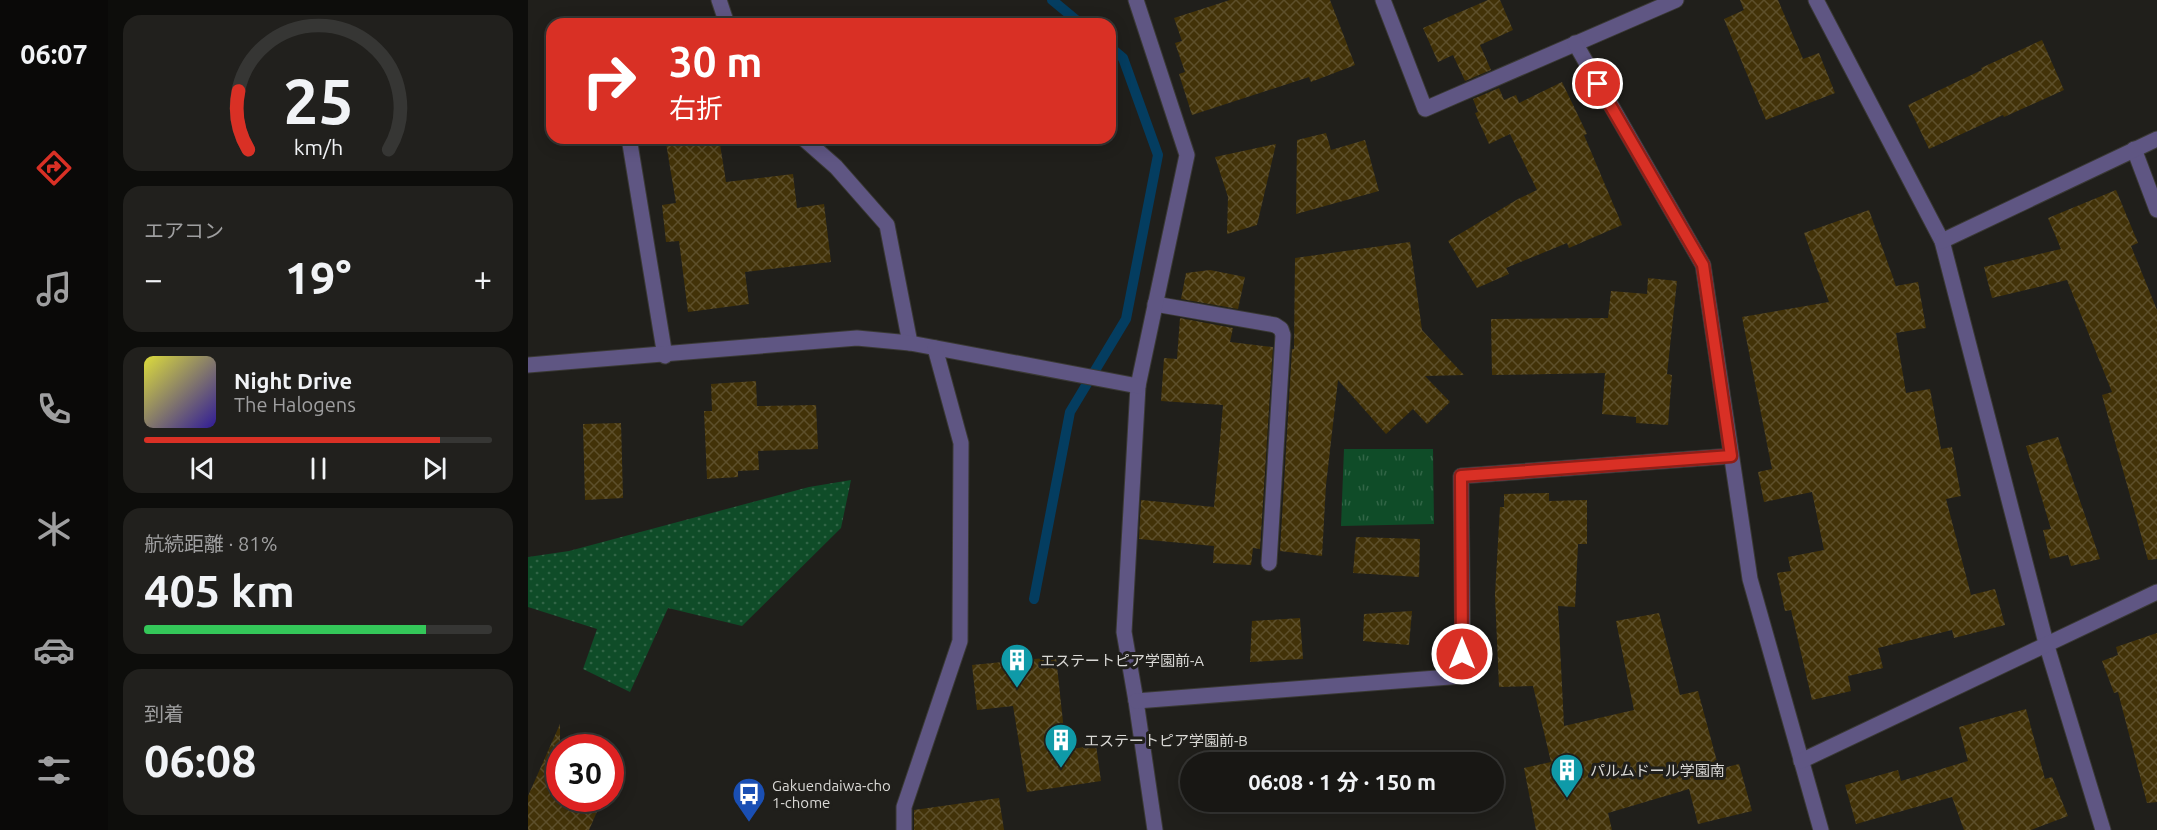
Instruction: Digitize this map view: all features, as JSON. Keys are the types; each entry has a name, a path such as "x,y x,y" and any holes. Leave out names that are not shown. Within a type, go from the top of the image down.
{"street":[{"path":"719,0 725,18"},
{"path":"1136,0 1187,155 1138,386 1124,632 1155,830"},
{"path":"1383,0 1425,109 1575,43 1658,3 1676,0"},
{"path":"1816,0 1942,241 2046,643 2103,830"},
{"path":"1575,43 1703,265 1750,579 1821,830"},
{"path":"1942,241 2157,139"},
{"path":"630,144 665,356"},
{"path":"810,144 836,167 887,225 910,343"},
{"path":"2134,149 2157,210"},
{"path":"1155,304 1275,325 1281,329 1283,334 1269,562"},
{"path":"528,365 665,356 856,339 910,343 1138,386"},
{"path":"904,830 904,807 960,641 961,443 934,348"},
{"path":"1136,701 1463,676 1461,476 1731,456"},
{"path":"1801,761 2157,592"}],"green space":[{"path":"1344,449 1433,449 1434,524 1341,526"},
{"path":"851,480 841,528 742,626 668,608 630,692 583,669 597,629 528,607 528,557 569,551 809,487"}],"building":[{"path":"1230,0 1330,0 1355,65 1311,82 1309,77 1192,115 1179,74 1185,72 1175,43 1182,41 1174,18"},
{"path":"1488,0 1500,0 1513,30 1480,45 1491,70 1465,81 1453,55 1438,62 1423,28"},
{"path":"1740,0 1778,0 1803,59 1819,53 1835,93 1766,120 1724,19 1744,10"},
{"path":"2042,40 2064,90 1929,149 1908,105"},
{"path":"1562,82 1587,134 1584,135 1622,225 1569,248 1567,243 1506,268 1509,274 1477,288 1448,241 1537,190 1510,134 1489,144 1475,113 1478,112 1473,99 1499,88 1504,100 1516,95 1519,103"},
{"path":"1326,133 1331,150 1365,140 1379,191 1296,214 1297,140"},
{"path":"666,144 720,144 726,182 793,174 797,208 824,204 831,262 745,272 749,304 688,312 679,241 666,242 662,205 676,203"},
{"path":"1276,144 1257,225 1227,234 1228,197 1215,157"},
{"path":"2116,190 2138,243 2131,246 2157,310 2157,559 2148,560 2102,395 2112,392 2067,280 1992,298 1984,267 2061,249 2048,218"},
{"path":"1869,210 1896,286 1918,282 1926,328 1896,333 1906,393 1930,389 1941,449 1952,447 1961,496 1946,499 1971,595 1995,589 2005,625 1954,638 1952,630 1878,648 1883,668 1848,676 1851,691 1812,700 1791,610 1785,611 1777,573 1791,571 1788,557 1824,550 1812,492 1764,502 1758,472 1772,469 1742,317 1829,302 1804,233"},
{"path":"1410,242 1422,330 1464,375 1425,376 1450,402 1427,424 1413,409 1386,434 1338,380 1326,485 1322,556 1280,551 1292,349 1294,349 1295,258"},
{"path":"1210,270 1245,277 1238,309 1181,299 1186,273"},
{"path":"1648,278 1677,281 1667,374 1672,375 1668,425 1636,423 1636,417 1602,414 1605,373 1492,375 1491,319 1608,318 1611,291 1647,294"},
{"path":"1180,318 1233,328 1230,342 1273,347 1260,549 1253,548 1251,565 1213,563 1214,546 1139,539 1141,500 1214,507 1223,405 1161,401 1164,358 1177,359"},
{"path":"756,381 757,406 816,405 818,449 758,451 759,470 738,471 738,477 707,479 704,411 712,411 711,384"},
{"path":"621,423 623,498 585,500 583,424"},
{"path":"2058,437 2100,559 2071,566 2068,555 2050,559 2043,530 2051,529 2026,446"},
{"path":"1549,493 1549,501 1587,500 1587,544 1578,544 1575,607 1558,606 1564,726 1634,710 1616,621 1659,613 1680,695 1698,691 1719,769 1739,764 1752,811 1698,824 1689,789 1608,813 1612,830 1536,830 1524,768 1551,762 1533,686 1499,687 1495,595 1500,507 1504,507 1504,494"},
{"path":"1356,537 1420,539 1419,577 1353,573"},
{"path":"1412,611 1409,645 1363,641 1364,614"},
{"path":"1300,618 1303,659 1250,662 1252,621"},
{"path":"2157,633 2157,802 2147,803 2118,692 2114,693 2102,661 2118,655 2116,647"},
{"path":"1056,657 1066,750 1096,745 1101,781 1027,792 1013,706 977,710 972,665"},
{"path":"2026,709 2045,779 2052,777 2068,816 2031,830 1964,830 1952,797 1856,824 1845,785 1898,770 1901,781 1968,761 1959,727"},
{"path":"546,756 546,812 597,812 589,830 528,830 528,796"},
{"path":"999,798 1004,830 914,830 914,810"}],"waterway":[{"path":"1052,0 1074,18"},
{"path":"1034,599 1070,412 1126,319 1158,155 1123,58 1116,52"}],"place":[{"name":"エステートピア学園前-A","path":"1017,689"},
{"name":"エステートピア学園前-B","path":"1061,769"},
{"name":"パルムドール学園南","path":"1567,799"},
{"name":"Gakuendaiwa-cho 1-chome","path":"749,823"}],"route":[{"path":"1462,654 1461,476 1731,456 1703,265 1598,84"}]}
